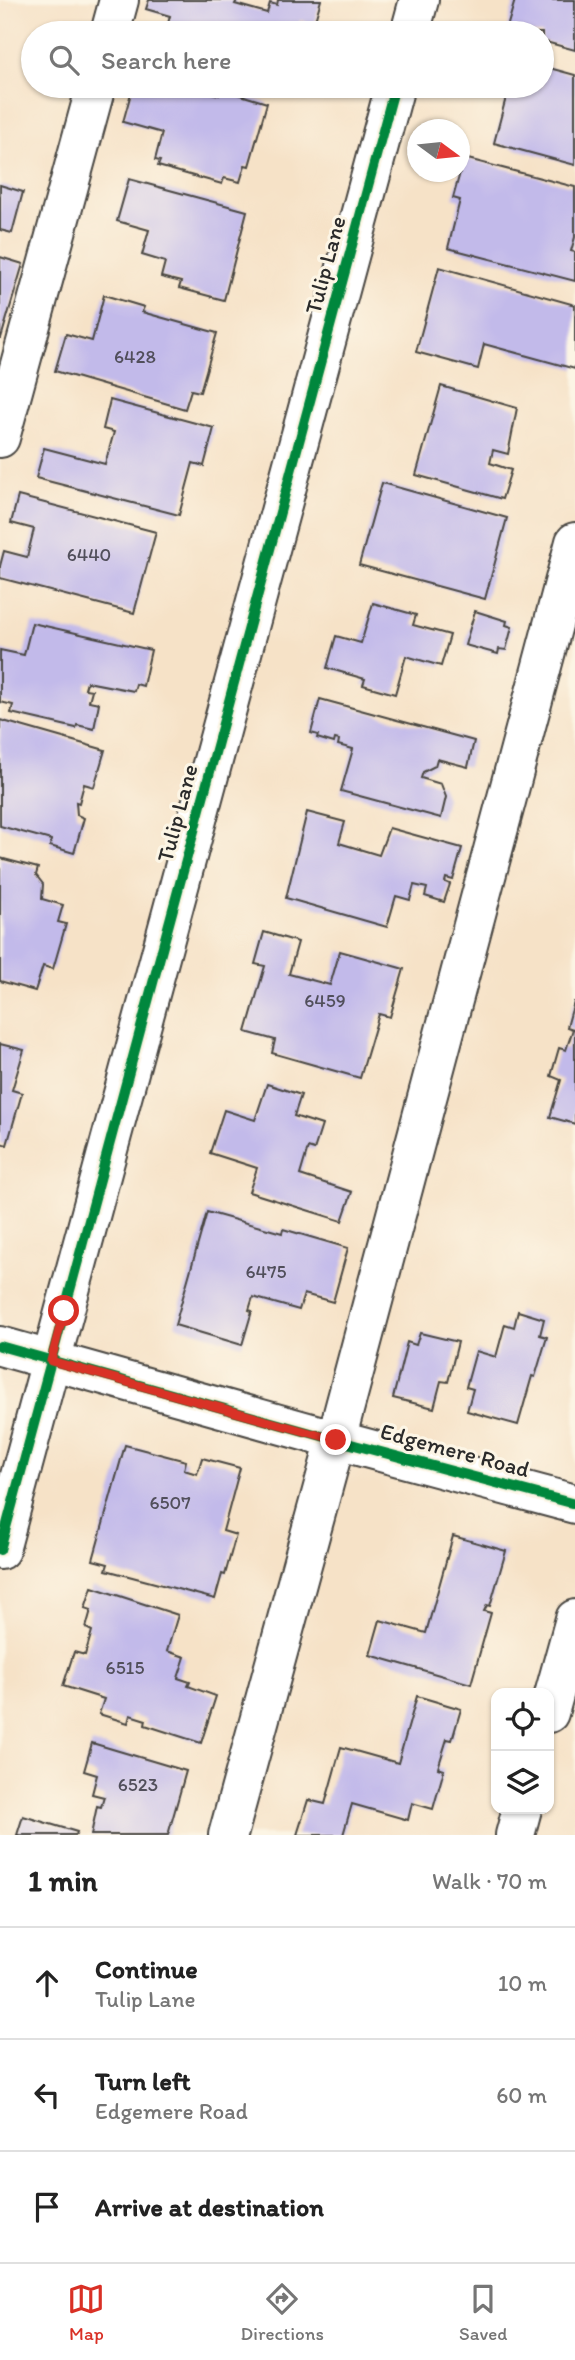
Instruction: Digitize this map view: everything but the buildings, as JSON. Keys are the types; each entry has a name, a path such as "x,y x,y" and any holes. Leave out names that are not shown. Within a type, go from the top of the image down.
{"street":[{"path":"113,21 119,0"},
{"path":"413,21 419,0"},
{"path":"0,438 93,98"},
{"name":"Tulip Lane","path":"0,1550 392,98"},
{"path":"228,1835 575,542"},
{"name":"Edgemere Road","path":"0,1346 575,1504"},
{"path":"554,1695 575,1619"},
{"path":"515,1835 521,1814"}],"cycle path":[{"path":"0,1550 392,98"},
{"path":"0,1346 575,1504"}],"route":[{"path":"64,1311 51,1361 336,1440"}]}
